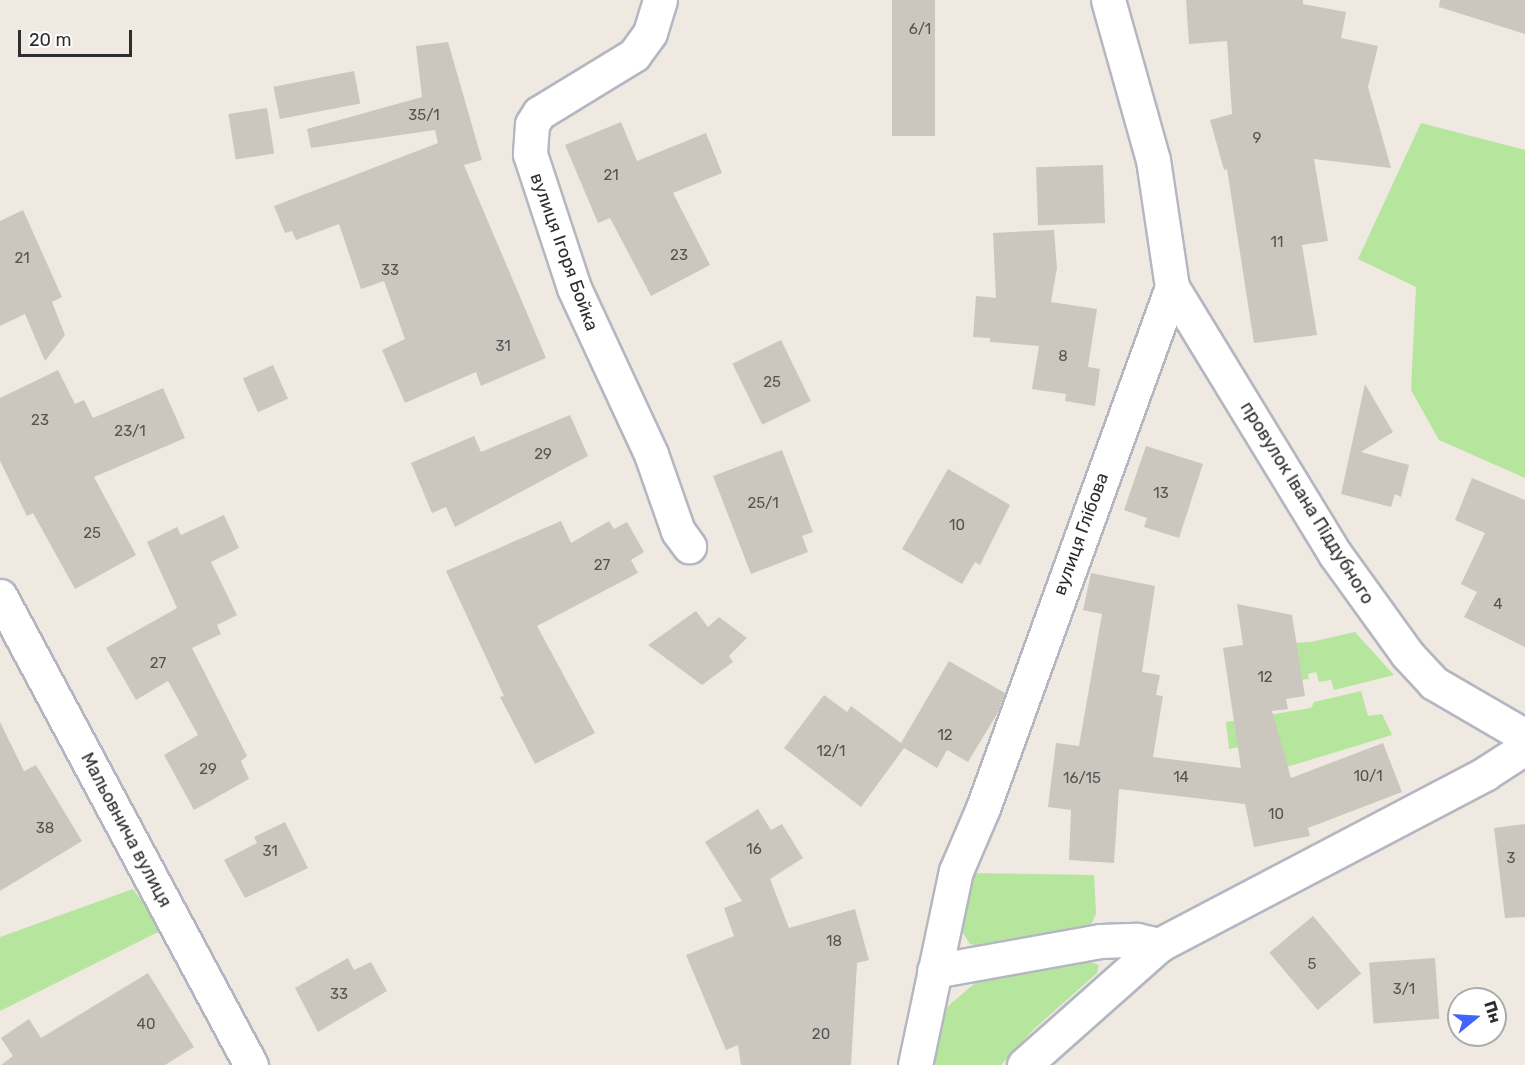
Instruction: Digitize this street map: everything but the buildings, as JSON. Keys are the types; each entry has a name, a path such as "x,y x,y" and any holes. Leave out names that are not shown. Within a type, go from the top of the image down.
{"street":[{"name":"вулиця Ігоря Бойка","path":"660,0 650,33 634,55 539,113 532,124 530,154 574,288 651,454 678,531 689,546"},
{"name":"вулиця Глібова","path":"915,1065 956,871 983,808 1172,287 1153,160 1108,0"},
{"name":"провулок Івана Піддубного","path":"1172,287 1335,554 1407,654 1434,683 1525,736"},
{"name":"Мальовнича вулиця","path":"0,596 251,1065"},
{"path":"1024,1065 1159,945 1500,765 1525,748"},
{"path":"934,971 1100,941 1137,940 1159,945"}],"green space":[{"path":"1421,123 1525,150 1525,478 1439,440 1411,390 1416,287 1358,259"},
{"path":"1355,632 1394,675 1334,690 1331,680 1319,682 1316,672 1308,674 1309,679 1300,680 1276,644 1311,642"},
{"path":"1361,691 1368,716 1382,714 1392,735 1280,769 1273,740 1229,749 1226,722 1311,708 1314,702"},
{"path":"970,873 1094,875 1096,914 1088,931 987,948 970,944 959,927"},
{"path":"133,889 162,930 0,1011 0,937"},
{"path":"1079,958 1099,965 1097,973 1034,1029 1001,1065 926,1065 937,1028 948,1006 981,978"}]}
